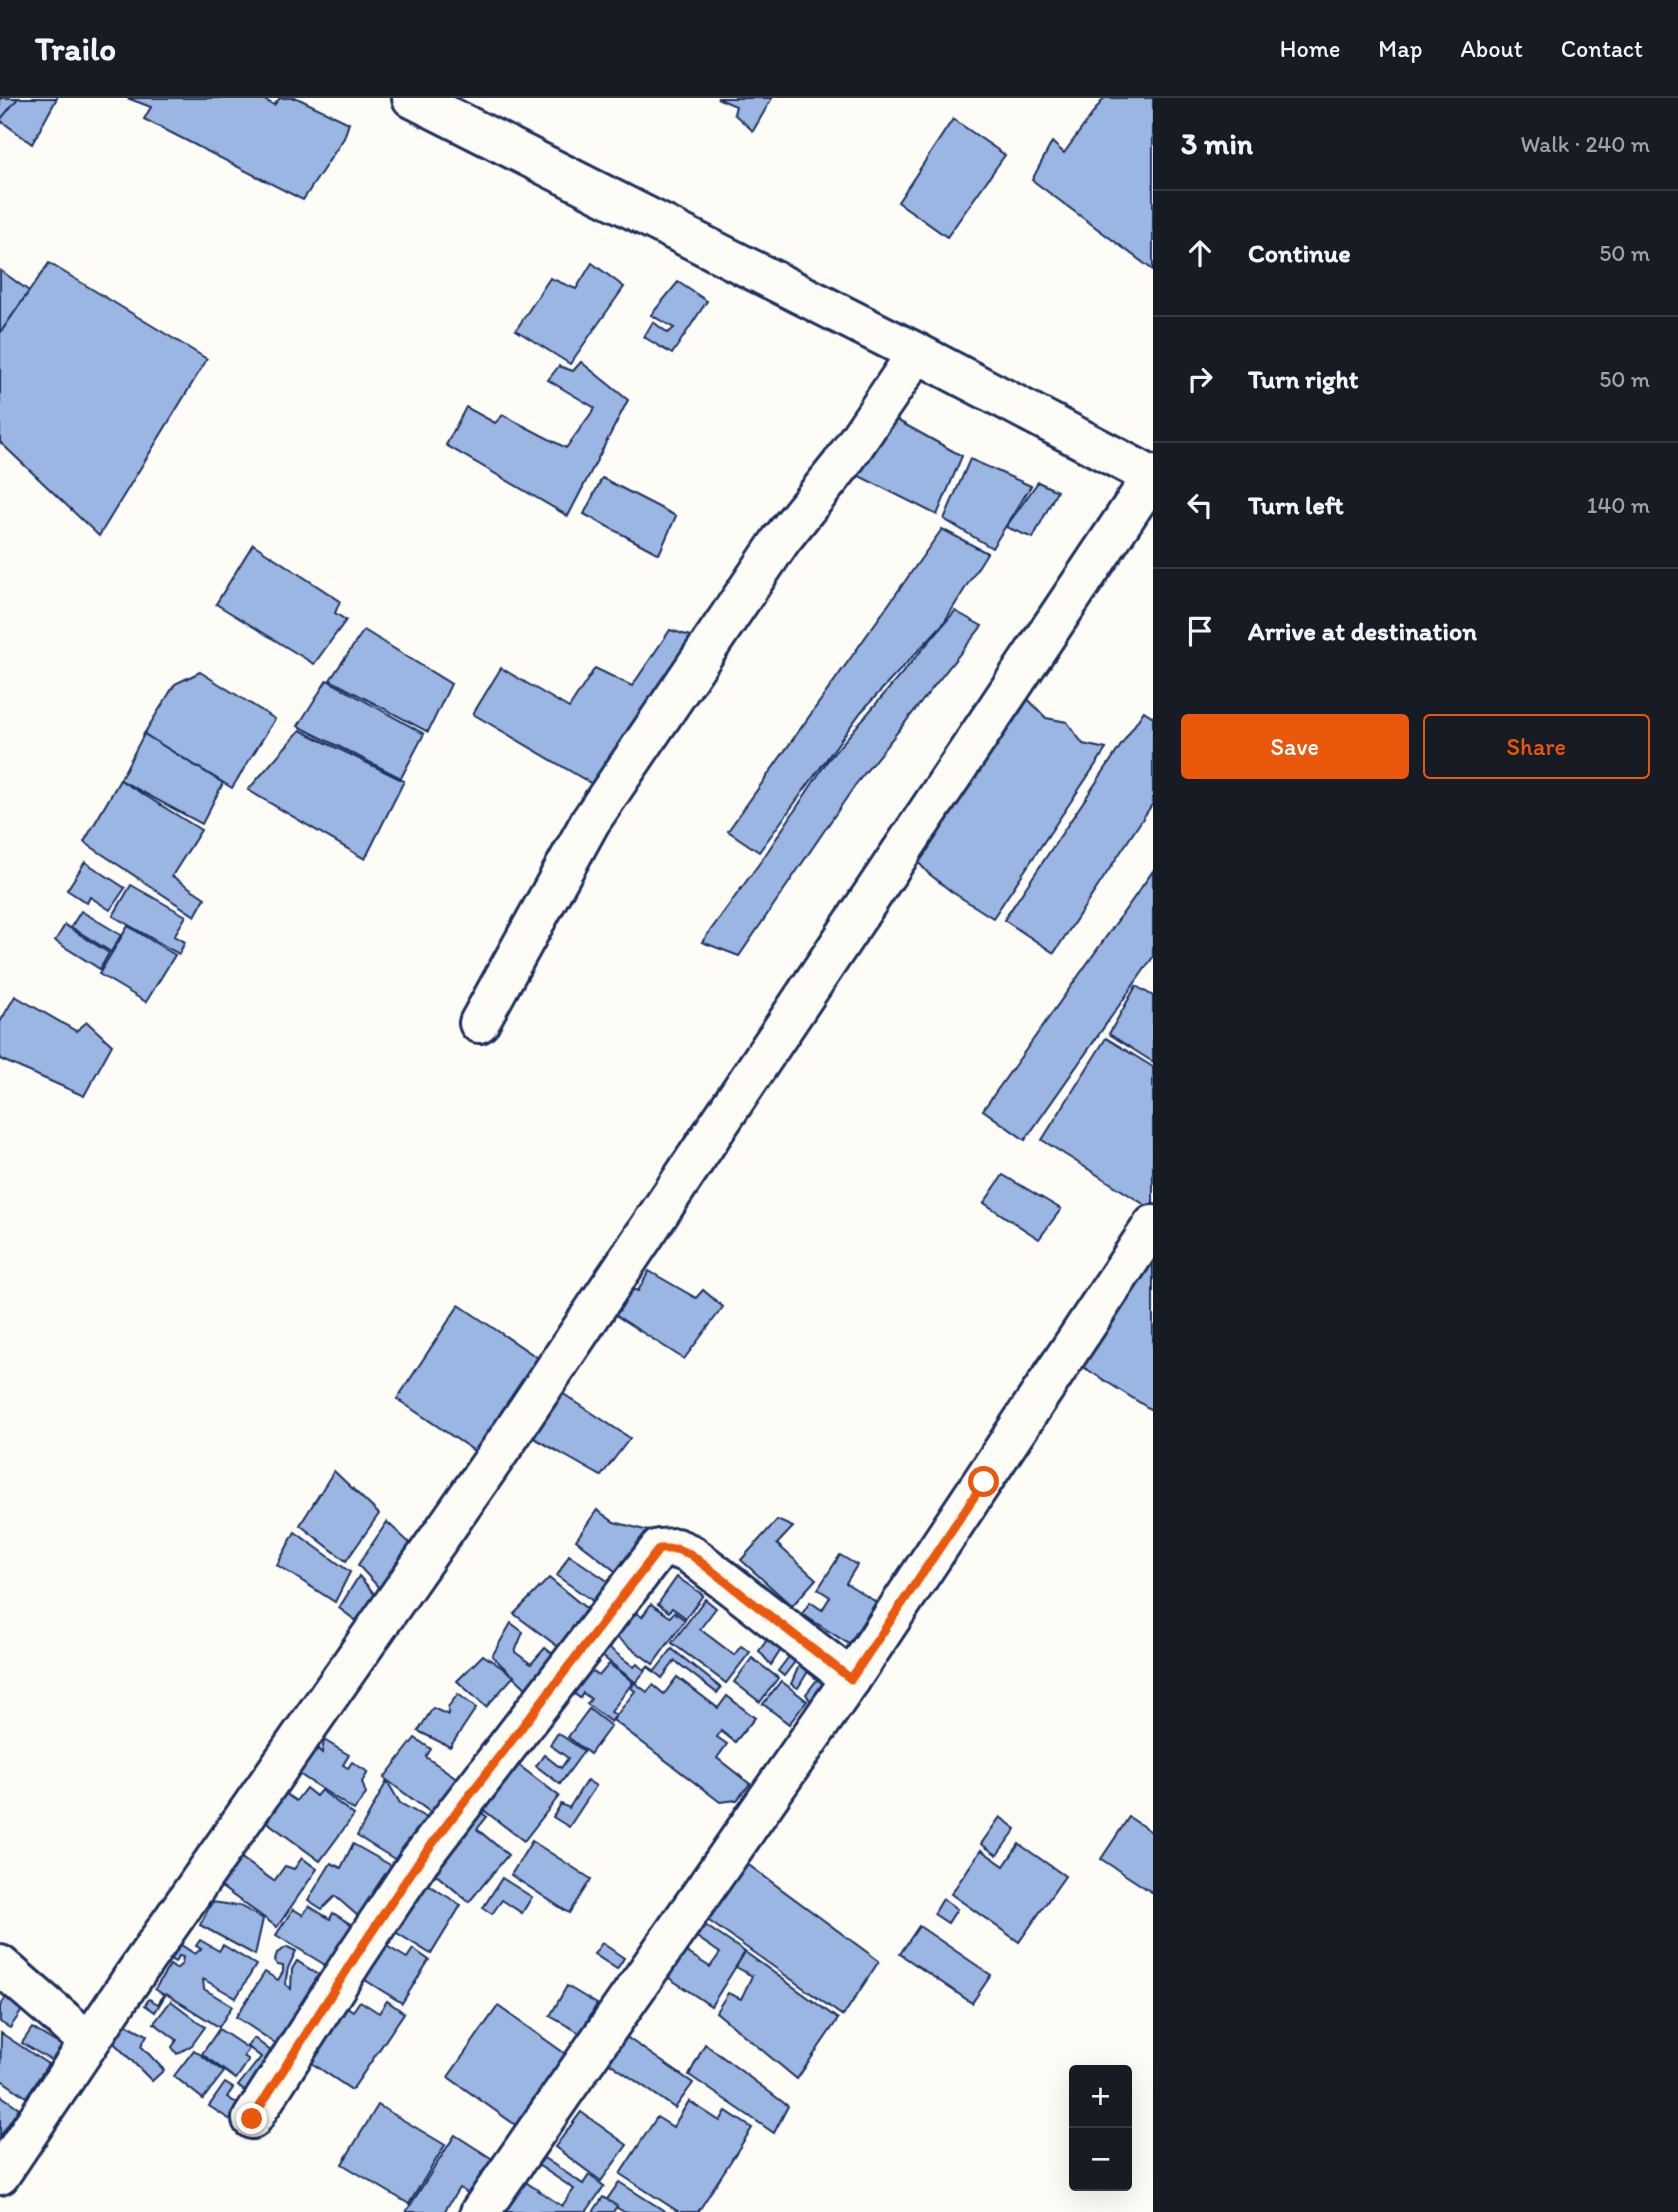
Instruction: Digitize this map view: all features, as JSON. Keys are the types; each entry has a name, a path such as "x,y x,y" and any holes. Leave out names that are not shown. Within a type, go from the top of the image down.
{"street":[{"path":"0,2175 89,2042 516,1427 1152,477 917,353 412,98"},
{"path":"479,1023 590,822 781,540 841,465 917,353"},
{"path":"480,2212 851,1679 1153,1225"},
{"path":"252,2119 419,1861 659,1549 676,1549 690,1554 851,1679"},
{"path":"0,1965 89,2042"}],"building":[{"path":"0,98 21,98 0,125"},
{"path":"18,98 57,98 32,144 0,120"},
{"path":"127,98 261,98 274,105 280,98 297,98 349,123 344,138 303,200 144,119 151,107"},
{"path":"717,98 772,98 753,131 734,114 736,106"},
{"path":"1104,98 1153,98 1153,270 1032,180 1052,142 1064,153"},
{"path":"953,119 1005,155 947,237 898,202"},
{"path":"49,263 207,359 99,536 0,442 0,333"},
{"path":"592,263 624,287 570,364 516,330 550,278 576,289"},
{"path":"0,270 29,291 0,333"},
{"path":"678,282 707,301 672,354 644,337 653,322 668,333 674,328 651,315"},
{"path":"581,362 628,400 568,516 446,445 466,407 495,423 503,415 566,448 595,408 548,380 559,366 573,371"},
{"path":"895,419 962,456 937,515 851,472"},
{"path":"970,459 1031,486 992,548 944,519"},
{"path":"602,478 676,516 659,554 584,514"},
{"path":"1038,482 1057,491 1033,538 1006,527"},
{"path":"942,529 987,553 943,624 861,712 759,852 728,831"},
{"path":"253,544 340,601 335,613 346,620 314,664 216,604"},
{"path":"955,611 982,626 856,784 739,956 702,942 764,857 828,760"},
{"path":"364,630 451,684 428,732 330,680"},
{"path":"670,630 704,640 604,791 473,714 501,668 569,708 595,668 632,686"},
{"path":"200,672 275,719 232,788 144,734 175,684"},
{"path":"327,680 424,734 401,778 298,726"},
{"path":"1024,695 1046,718 1067,722 1083,744 1106,749 993,918 952,892 928,873 909,852"},
{"path":"1144,711 1153,717 1153,803 1054,953 1004,920"},
{"path":"300,730 404,781 365,859 248,790"},
{"path":"144,734 223,783 202,824 120,780"},
{"path":"120,780 201,830 172,876 205,898 195,916 84,842"},
{"path":"85,862 125,888 110,910 90,897 87,903 67,890"},
{"path":"1153,871 1153,957 1025,1140 983,1110"},
{"path":"131,885 186,916 174,936 185,942 179,954 113,916"},
{"path":"81,911 121,935 111,952 71,927"},
{"path":"65,925 109,953 100,969 55,941"},
{"path":"128,926 175,955 146,1002 99,974"},
{"path":"1136,986 1153,996 1153,1062 1109,1034"},
{"path":"15,996 76,1031 87,1022 112,1045 84,1096 0,1059 0,1022"},
{"path":"1106,1038 1153,1067 1153,1210 1042,1140"},
{"path":"1003,1175 1061,1209 1039,1239 984,1203"},
{"path":"1153,1224 1153,1411 1061,1353"},
{"path":"649,1271 696,1298 703,1290 723,1307 684,1359 609,1311 624,1286 638,1291"},
{"path":"459,1305 538,1358 476,1452 397,1399"},
{"path":"562,1393 630,1438 601,1476 534,1438"},
{"path":"334,1471 379,1514 346,1561 300,1525"},
{"path":"597,1510 614,1522 649,1531 620,1575 576,1540"},
{"path":"777,1520 793,1527 777,1544 816,1579 792,1606 741,1560"},
{"path":"387,1522 415,1548 381,1590 358,1565"},
{"path":"295,1532 350,1572 335,1602 277,1565"},
{"path":"569,1555 615,1586 600,1606 557,1576"},
{"path":"840,1555 857,1565 846,1583 876,1602 849,1644 802,1614 810,1602 822,1610 830,1597 818,1589"},
{"path":"359,1576 377,1597 359,1623 339,1608"},
{"path":"677,1577 703,1595 686,1618 672,1608 669,1612 658,1604"},
{"path":"549,1578 593,1614 564,1651 514,1614"},
{"path":"705,1599 716,1608 700,1629 734,1655 741,1646 750,1652 726,1683 672,1643"},
{"path":"651,1604 670,1617 674,1612 685,1620 653,1664 608,1631 627,1606 642,1617"},
{"path":"511,1623 523,1632 515,1652 531,1664 545,1648 555,1656 528,1690 492,1656"},
{"path":"772,1633 786,1642 771,1665 759,1651"},
{"path":"608,1647 634,1667 637,1664 644,1670 648,1666 655,1671 672,1649 721,1688 717,1693 675,1661 662,1678 648,1667 635,1683 647,1692 653,1685 664,1694 677,1677 718,1708 727,1696 755,1718 735,1742 721,1731 717,1737 727,1744 717,1758 750,1784 737,1800 720,1802 613,1720 635,1691 631,1688 635,1682 602,1656"},
{"path":"791,1654 797,1659 784,1676 778,1671"},
{"path":"483,1655 514,1676 486,1707 457,1681"},
{"path":"752,1658 778,1678 760,1702 734,1682"},
{"path":"581,1663 599,1676 609,1664 633,1682 611,1712 616,1715 611,1722 587,1704 591,1699 583,1693 580,1698 564,1686"},
{"path":"800,1663 810,1668 798,1688 791,1684"},
{"path":"820,1676 828,1683 812,1704 806,1694"},
{"path":"781,1681 807,1701 789,1724 763,1704"},
{"path":"458,1694 476,1708 450,1747 418,1731 433,1708 448,1715 448,1707"},
{"path":"589,1709 611,1726 590,1754 568,1737"},
{"path":"558,1733 584,1751 560,1784 536,1766 544,1755 561,1768 568,1758 550,1745"},
{"path":"318,1735 317,1748 322,1753 324,1740 349,1755 343,1765 348,1768 352,1762 368,1772 362,1782 366,1794 354,1810 293,1770"},
{"path":"415,1738 431,1749 426,1757 464,1783 437,1817 384,1778"},
{"path":"512,1760 559,1796 524,1841 477,1805"},
{"path":"587,1780 596,1786 569,1827 553,1817 561,1804 569,1808"},
{"path":"387,1781 400,1803 434,1822 406,1866 357,1836"},
{"path":"306,1788 316,1796 321,1790 354,1815 320,1861 263,1819 283,1792 296,1801"},
{"path":"471,1804 487,1817 477,1829 508,1855 469,1902 422,1863"},
{"path":"1000,1817 1016,1829 997,1855 981,1844"},
{"path":"1129,1817 1153,1833 1153,1893 1101,1859"},
{"path":"532,1841 591,1879 569,1913 511,1875"},
{"path":"353,1844 401,1871 366,1923 335,1896 322,1909 308,1900 331,1863 341,1868"},
{"path":"1019,1844 1065,1876 1019,1942 951,1894 981,1850 1004,1866"},
{"path":"233,1852 274,1881 285,1866 294,1869 302,1858 317,1869 277,1927 213,1881"},
{"path":"746,1863 879,1961 843,2016 695,1911"},
{"path":"502,1878 532,1897 522,1913 502,1900 492,1914 483,1908"},
{"path":"422,1881 461,1905 431,1954 392,1930"},
{"path":"943,1899 957,1909 948,1923 934,1914"},
{"path":"212,1902 240,1906 263,1919 255,1955 200,1925"},
{"path":"309,1906 330,1919 333,1913 360,1930 335,1971 276,1935 293,1909 303,1915"},
{"path":"693,1917 745,1952 711,2006 657,1970 674,1944 710,1967 720,1953 685,1929"},
{"path":"919,1926 991,1975 972,2003 900,1954"},
{"path":"200,1940 219,1951 223,1945 256,1965 236,1998 203,1979 204,1989 232,2006 219,2027 166,1994 155,2012 145,2005 149,1999 158,2004 164,1995 155,1989 170,1965 176,1969 182,1964 183,1957 179,1956 175,1962 168,1958 178,1943 195,1954 201,1949 196,1946"},
{"path":"378,1941 407,1958 413,1949 429,1960 402,2003 357,1975"},
{"path":"602,1943 624,1958 617,1969 594,1954"},
{"path":"287,1947 296,1951 288,1968 285,1984 291,1989 292,1969 297,1961 325,1979 281,2047 236,2017 265,1972 278,1980 283,1966 277,1965 275,1961 277,1953"},
{"path":"745,1952 838,2019 797,2079 716,2012 728,1993 741,1999 752,1976 736,1967"},
{"path":"567,1986 597,2004 580,2033 550,2016"},
{"path":"8,1994 25,2006 10,2028 0,2022 0,2006"},
{"path":"171,2001 205,2027 192,2045 177,2054 172,2047 177,2040 154,2023"},
{"path":"360,2001 379,2013 387,2001 404,2013 352,2090 304,2058 341,2003 353,2011"},
{"path":"498,2006 567,2055 517,2126 448,2077"},
{"path":"120,2021 147,2035 141,2046 164,2070 152,2081 110,2039"},
{"path":"32,2028 62,2046 52,2061 22,2043"},
{"path":"219,2029 249,2049 244,2056 249,2060 236,2079 202,2054"},
{"path":"1,2033 48,2064 26,2097 0,2079"},
{"path":"622,2034 693,2083 675,2108 604,2059"},
{"path":"254,2038 277,2056 248,2094 238,2086 261,2057 247,2046"},
{"path":"705,2044 788,2106 774,2133 689,2075"},
{"path":"194,2050 224,2072 203,2099 174,2076"},
{"path":"225,2083 233,2088 227,2097 238,2104 243,2096 251,2101 235,2123 209,2106"},
{"path":"0,2095 19,2108 0,2137"},
{"path":"689,2101 720,2121 726,2111 752,2128 698,2212 679,2212 620,2174 657,2117 673,2127"},
{"path":"378,2105 445,2145 409,2204 342,2164"},
{"path":"581,2112 627,2145 601,2181 555,2147"},
{"path":"455,2135 494,2160 471,2195 459,2188 444,2212 406,2212"},
{"path":"544,2158 583,2184 589,2175 604,2186 586,2212 487,2212 524,2181 562,2206 574,2189 538,2165"},
{"path":"619,2182 666,2212 624,2212 606,2201"},
{"path":"603,2197 617,2206 613,2212 593,2212"}],"route":[{"path":"252,2119 419,1861 659,1549 676,1549 690,1554 851,1679 984,1482"}]}
